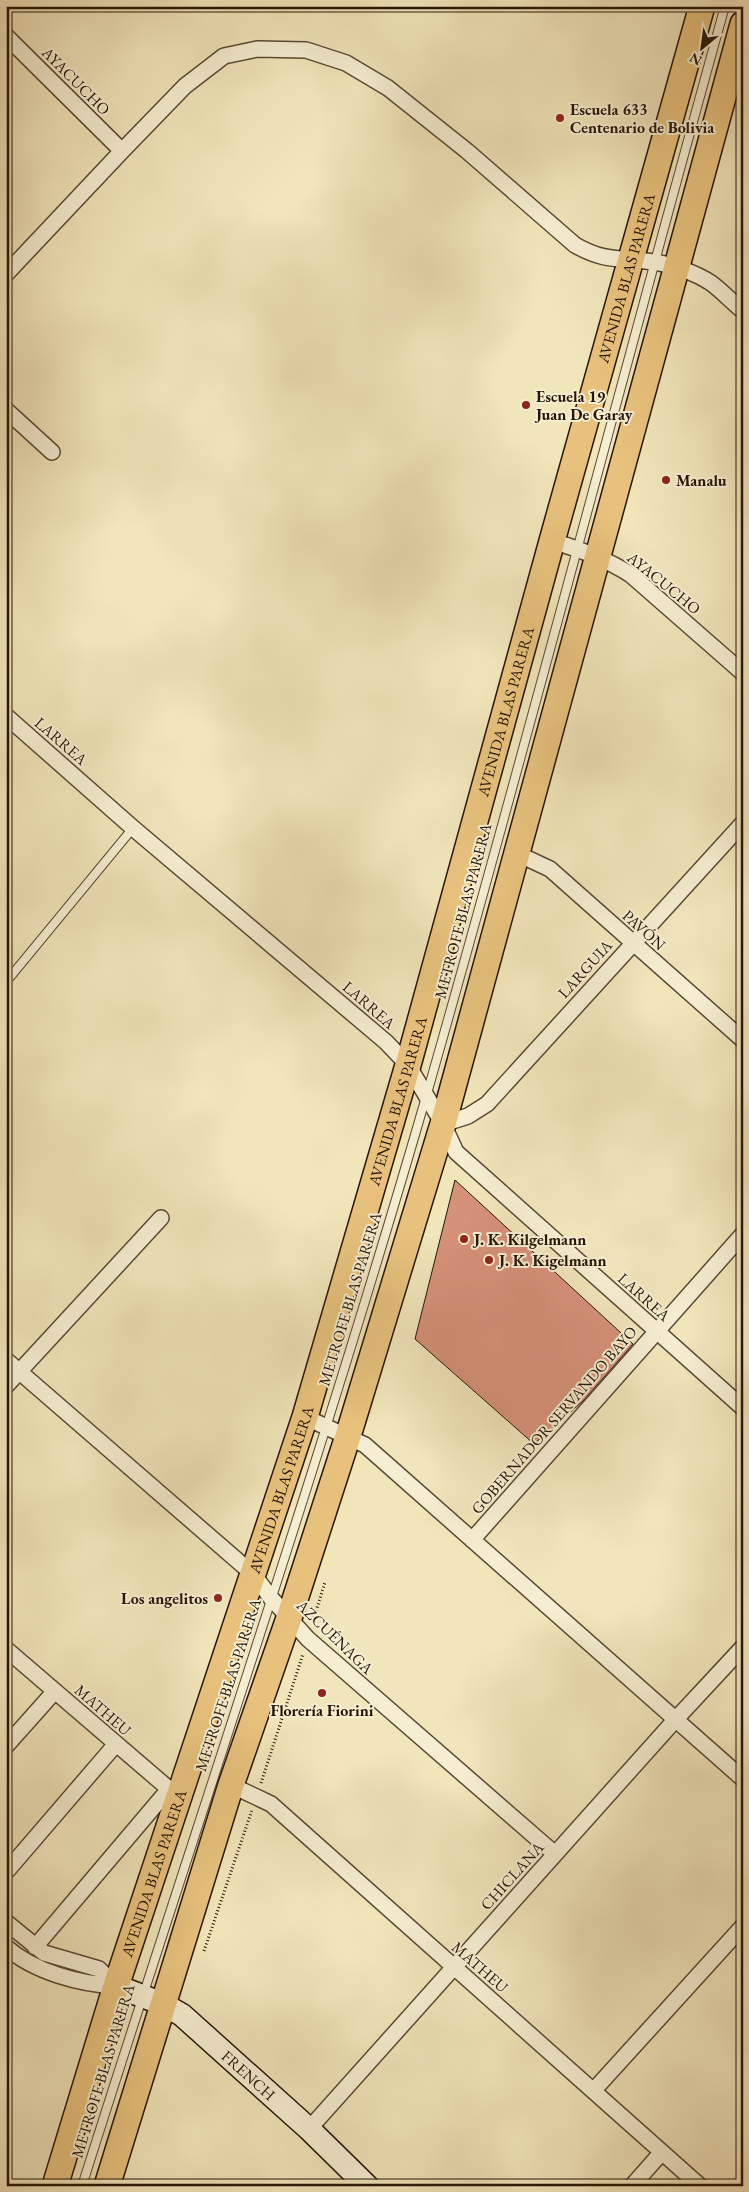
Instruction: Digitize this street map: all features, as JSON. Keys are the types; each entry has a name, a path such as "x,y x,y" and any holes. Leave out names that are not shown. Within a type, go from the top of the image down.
{"main road":[{"name":"AVENIDA BLAS PARERA","path":"107,2186 152,2000 231,1785 289,1618 326,1426 408,1065 552,541 642,261 702,6"},
{"name":"AVENIDA BLAS PARERA","path":"55,2186 175,1791 254,1575 326,1426 443,1124 599,558 743,24"}],"street":[{"name":"AYACUCHO","path":"6,36 122,151"},
{"path":"6,274 186,86 224,56 257,49 306,50 346,63 388,88 467,151 575,245 593,255 642,261 677,269 710,283 743,312"},
{"path":"6,410 52,452"},
{"name":"AYACUCHO","path":"552,541 576,548 631,575 743,673"},
{"name":"LARREA","path":"6,716 133,828 386,1042 408,1065 443,1124 456,1152 743,1408"},
{"name":"LARGUIA","path":"443,1124 468,1116 487,1104 743,823"},
{"name":"PAVÓN","path":"518,854 550,869 743,1040"},
{"path":"6,1386 161,1218"},
{"name":"GOBERNADOR SERVANDO BAYO","path":"472,1540 743,1234"},
{"name":"AZCUÉNAGA","path":"6,1360 254,1575 271,1598 308,1639 555,1854"},
{"path":"326,1426 365,1446 743,1779"},
{"name":"CHICLANA","path":"309,2129 743,1646"},
{"name":"MATHEU","path":"6,1649 116,1744 175,1791"},
{"path":"6,1746 55,1691"},
{"path":"6,1872 116,1744"},
{"name":"MATHEU","path":"231,1785 271,1804 700,2186"},
{"path":"35,1947 175,1791"},
{"name":"FRENCH","path":"6,1922 44,1953 99,1969 116,1986"},
{"path":"594,2090 743,1926"},
{"name":"FRENCH","path":"6,1947 29,1965 94,1985 116,1986 152,2000 182,2015 309,2129 367,2186"},
{"path":"632,2186 662,2152"}],"lane":[{"name":"METROFE BLAS PARERA","path":"82,2186 152,2000 271,1598 326,1426 426,1096 576,548 642,261 725,6"},
{"path":"6,982 133,828"}],"building":[{"name":"J. K. Kigelmann","path":"455,1180 633,1344 583,1401 534,1444 415,1339"}],"place":[{"name":"Escuela 633 Centenario de Bolivia","path":"560,118"},
{"name":"Escuela 19 Juan De Garay","path":"526,405"},
{"name":"Manalu","path":"666,480"},
{"name":"J. K. Kilgelmann","path":"464,1239"},
{"name":"J. K. Kigelmann","path":"489,1260"},
{"name":"Los angelitos","path":"218,1598"},
{"name":"Florería Fiorini","path":"322,1693"}]}
